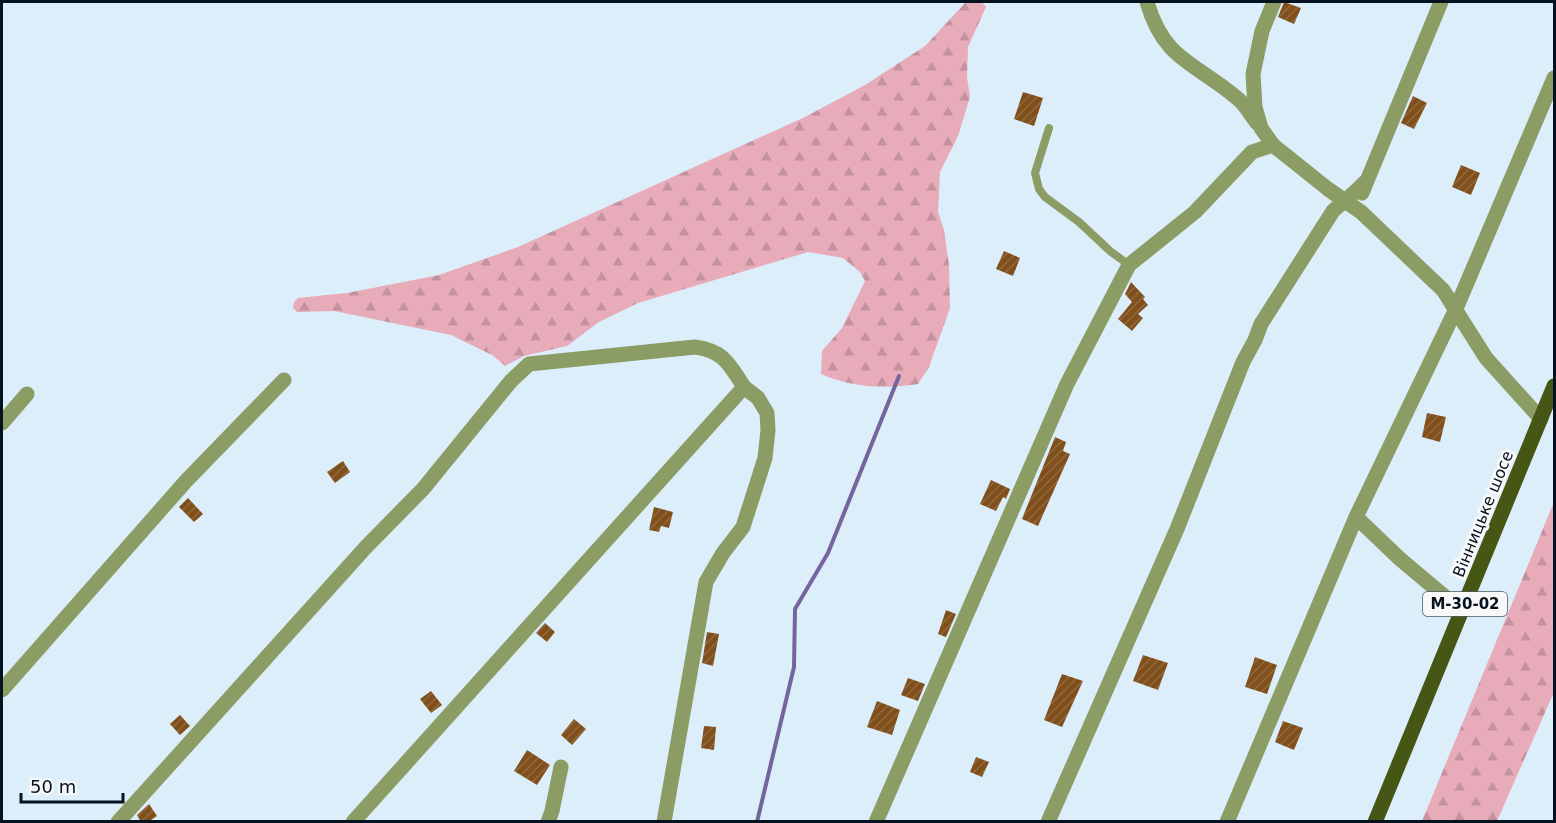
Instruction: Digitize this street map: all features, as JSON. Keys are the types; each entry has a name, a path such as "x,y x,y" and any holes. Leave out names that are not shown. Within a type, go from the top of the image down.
{"main road":[{"name":"Вінницьке шосе","path":"1375,822 1554,386"}],"street":[{"path":"1147,2 1153,22 1171,50 1238,99 1273,145 1361,212 1443,290 1486,358 1541,419"},
{"path":"1261,128 1255,107 1253,74 1262,31 1274,2"},
{"path":"1361,212 1360,198 1364,183 1441,2"},
{"path":"1227,822 1356,517 1455,311 1554,78"},
{"path":"876,822 1067,384 1129,266 1195,212 1252,153 1273,145"},
{"path":"1048,822 1177,529 1243,362 1261,324 1333,211 1364,183"},
{"path":"118,822 366,547 423,489 511,381 529,364 695,346 721,354 744,387 758,398 767,412 768,430 765,458 743,527 723,553 706,582 663,822"},
{"path":"2,690 186,481 284,380"},
{"path":"352,822 744,387"},
{"path":"2,423 27,394"},
{"path":"1356,517 1400,559 1462,611"},
{"path":"548,822 561,766"}],"lane":[{"path":"1049,128 1035,173 1039,189 1045,197 1079,222 1129,266"}],"green space":[{"path":"966,2 982,2 986,7 968,47 967,77 970,97 958,136 940,172 938,212 944,230 949,265 950,308 929,367 918,384 893,387 857,385 821,374 822,351 842,328 865,281 860,272 843,258 808,252 638,303 599,322 567,346 524,356 505,366 492,355 451,335 334,311 297,312 293,308 298,298 347,293 439,275 518,247 805,117 865,85 925,46"},
{"path":"1554,502 1554,692 1497,821 1422,821"}],"building":[{"path":"1284,2 1301,8 1294,24 1278,17"},
{"path":"1023,92 1043,98 1034,126 1014,119"},
{"path":"1413,96 1427,103 1414,129 1401,123"},
{"path":"1461,165 1480,173 1471,195 1452,187"},
{"path":"1004,251 1020,258 1013,276 996,269"},
{"path":"1131,282 1145,297 1143,299 1148,305 1138,314 1143,318 1132,331 1118,319 1132,302 1125,294"},
{"path":"1427,413 1446,417 1440,442 1422,437"},
{"path":"1055,437 1066,442 1063,451 1070,454 1038,526 1022,519"},
{"path":"343,461 350,472 335,483 327,472"},
{"path":"991,480 1010,489 1006,499 1003,497 996,511 980,504"},
{"path":"188,498 203,514 194,522 179,507"},
{"path":"654,507 673,512 669,528 661,526 659,532 649,530"},
{"path":"946,610 956,614 946,637 938,634"},
{"path":"545,623 555,632 547,642 536,633"},
{"path":"707,632 719,634 713,666 702,663"},
{"path":"1143,655 1168,663 1158,690 1133,681"},
{"path":"1255,657 1277,665 1267,694 1245,687"},
{"path":"1062,674 1083,681 1062,727 1044,720"},
{"path":"908,678 925,684 918,701 901,695"},
{"path":"431,691 442,705 431,713 420,699"},
{"path":"877,701 900,710 892,735 867,727"},
{"path":"180,715 190,726 180,735 170,724"},
{"path":"574,719 586,729 572,745 561,735"},
{"path":"1283,721 1303,728 1294,750 1275,742"},
{"path":"704,726 716,727 714,750 701,748"},
{"path":"527,750 550,765 537,785 514,771"},
{"path":"976,757 989,762 982,777 970,772"},
{"path":"149,804 157,816 148,822 141,822 137,815"}],"waterway":[{"path":"757,822 794,667 795,609 828,553 899,376"}]}
